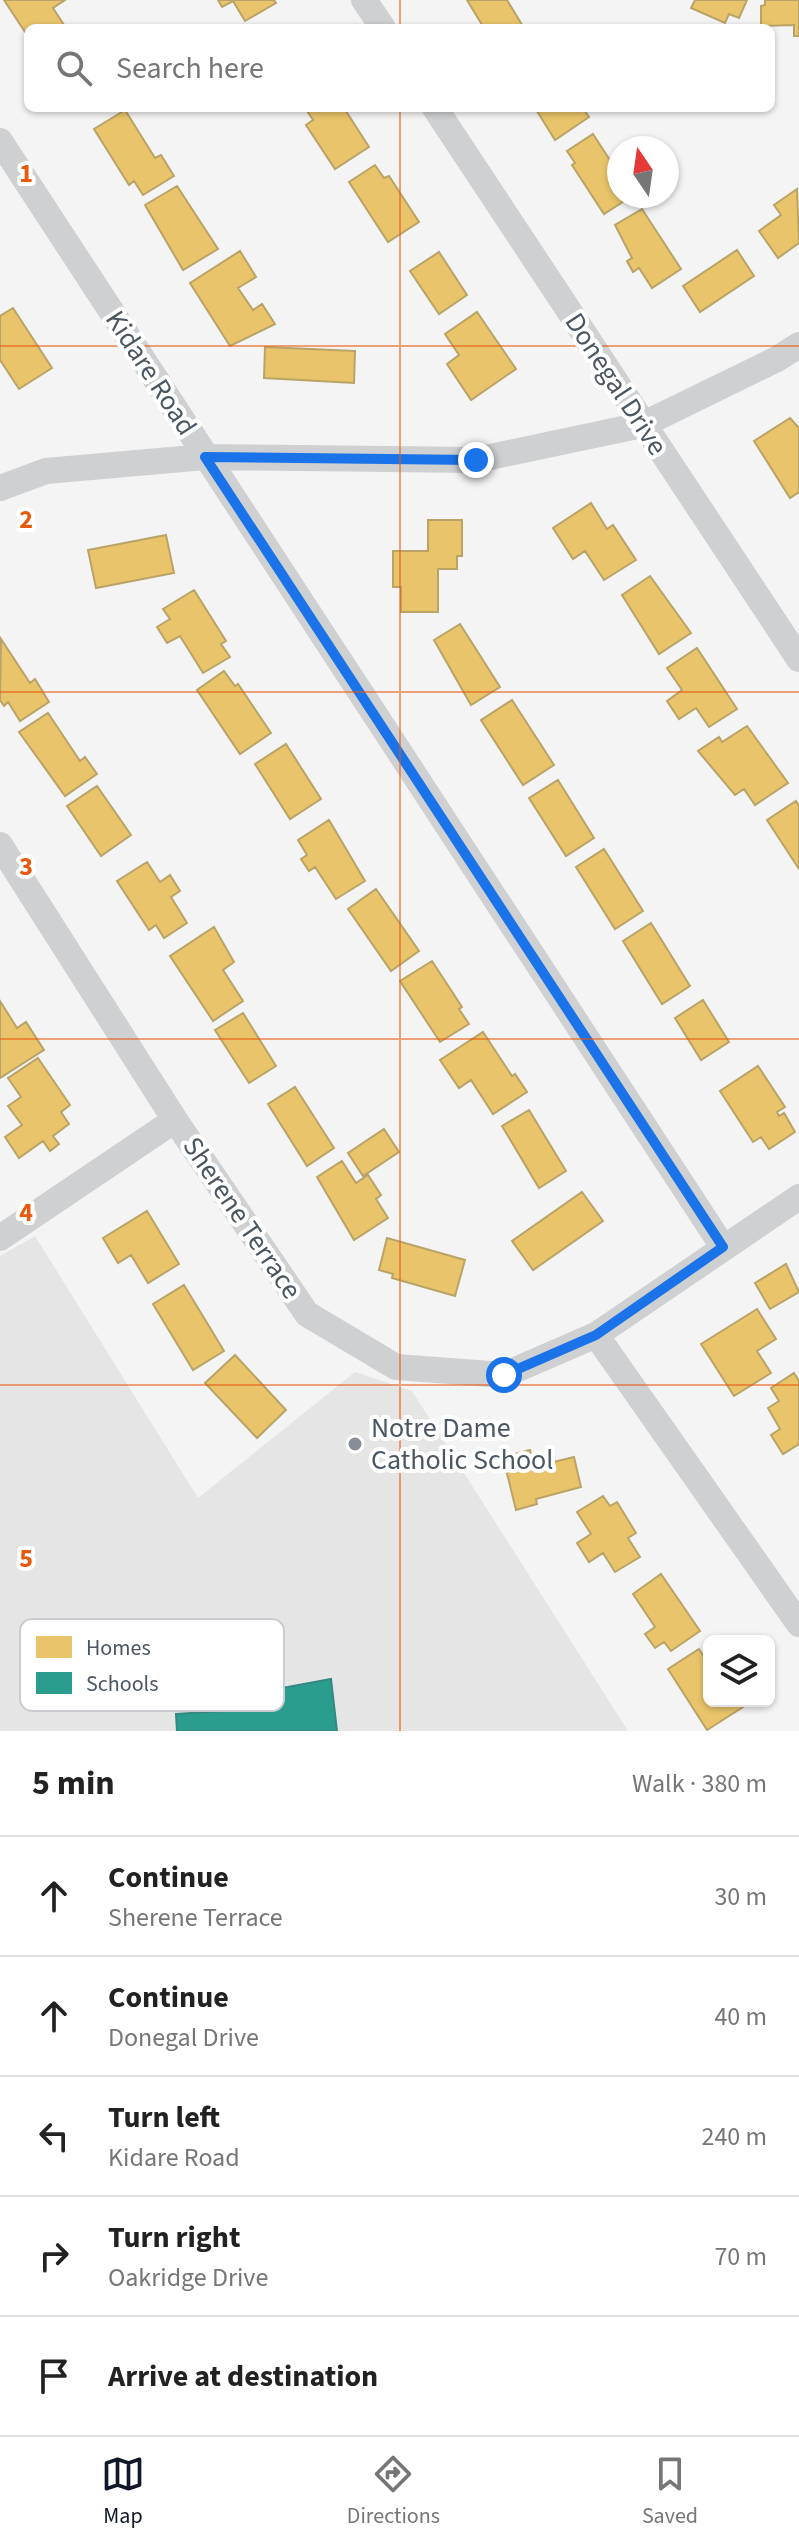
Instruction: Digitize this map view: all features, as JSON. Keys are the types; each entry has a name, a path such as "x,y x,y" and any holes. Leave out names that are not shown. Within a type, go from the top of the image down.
{"street":[{"path":"364,0 380,24"},
{"name":"Donegal Drive","path":"438,112 799,659"},
{"name":"Kidare Road","path":"0,141 723,1247"},
{"path":"0,488 46,471 205,457 476,460 642,425 777,359 799,345"},
{"name":"Sherene Terrace","path":"0,845 175,1120 307,1314 396,1367 504,1375 596,1335"},
{"path":"0,1238 175,1120"},
{"path":"799,1197 596,1335 799,1624"}],"shaded area":[{"name":"Notre Dame Catholic School","path":"35,1236 198,1498 355,1372 412,1391 628,1731 0,1731 0,1256"}],"building: Homes":[{"path":"4,0 65,0 53,8 63,24 24,24 24,30"},
{"path":"218,0 274,0 276,3 245,21 233,1 222,7"},
{"path":"467,0 507,0 522,24 482,24"},
{"path":"695,0 747,0 739,18 729,14 725,23 691,8"},
{"path":"765,0 799,0 799,36 794,36 794,25 761,24 761,6 765,5"},
{"path":"126,112 155,158 161,155 174,176 143,195 134,181 129,185 94,129"},
{"path":"308,112 347,112 369,147 335,169 306,125 313,120"},
{"path":"538,112 586,112 589,117 555,140"},
{"path":"593,134 607,156 607,208 613,208 604,214 572,165 575,163 567,151"},
{"path":"375,165 384,178 389,176 419,222 388,242 349,182"},
{"path":"177,186 218,249 183,270 145,205"},
{"path":"797,189 799,243 778,258 759,231 781,215 774,205"},
{"path":"642,209 681,269 652,288 639,268 633,272 627,261 632,258 615,225"},
{"path":"737,250 754,276 700,312 683,286"},
{"path":"240,251 256,277 238,288 253,310 262,304 275,324 230,346 190,283"},
{"path":"439,252 467,295 439,314 410,271"},
{"path":"13,308 52,368 19,389 0,360 0,316"},
{"path":"477,312 516,369 471,400 447,364 459,355 445,334"},
{"path":"265,347 355,351 354,383 264,378"},
{"path":"790,418 799,428 799,492 790,498 754,441"},
{"path":"591,503 607,529 613,525 636,560 604,580 585,551 573,559 553,528"},
{"path":"428,520 462,520 462,556 457,556 457,569 438,569 438,612 401,612 401,587 393,587 393,551 428,551"},
{"path":"166,535 174,573 96,588 88,550"},
{"path":"650,576 691,633 659,654 622,595"},
{"path":"194,590 226,641 221,644 230,657 203,673 180,636 167,643 157,627 170,619 163,609"},
{"path":"460,624 500,687 471,705 434,640"},
{"path":"1,639 30,683 35,679 49,702 20,721 8,702 4,706 0,700"},
{"path":"697,648 737,709 709,727 696,708 679,719 667,701 682,690 667,668"},
{"path":"224,671 235,686 238,684 271,733 240,754 197,690"},
{"path":"512,700 554,765 523,785 481,720"},
{"path":"48,713 80,761 85,757 97,774 65,796 19,732"},
{"path":"747,726 788,783 755,805 744,789 735,795 698,751 719,737 722,742"},
{"path":"286,744 321,799 290,819 255,764"},
{"path":"558,780 594,838 566,856 529,798"},
{"path":"97,786 131,835 101,856 67,806"},
{"path":"796,801 799,806 799,869 767,820"},
{"path":"329,820 365,881 336,899 315,867 309,871 301,859 307,855 298,840"},
{"path":"604,849 643,911 615,929 576,867"},
{"path":"147,862 160,882 170,875 180,891 171,897 187,923 164,938 156,925 149,930 117,881"},
{"path":"376,889 419,951 391,971 348,909"},
{"path":"651,923 690,986 662,1004 623,941"},
{"path":"214,927 234,962 223,970 243,1001 213,1021 170,956"},
{"path":"432,961 462,1007 459,1009 469,1024 440,1042 400,981"},
{"path":"703,1000 729,1042 701,1060 675,1018"},
{"path":"0,1001 17,1028 26,1022 44,1050 0,1078"},
{"path":"243,1013 276,1066 249,1083 215,1030"},
{"path":"483,1032 512,1076 515,1074 527,1092 493,1114 471,1080 459,1088 440,1060"},
{"path":"38,1058 70,1105 61,1112 69,1124 53,1136 59,1144 50,1151 43,1141 19,1158 5,1137 22,1125 8,1106 21,1097 8,1078"},
{"path":"758,1066 785,1107 777,1112 779,1116 784,1113 795,1132 769,1149 761,1137 753,1142 720,1091"},
{"path":"295,1087 334,1148 307,1166 268,1104"},
{"path":"529,1110 566,1171 539,1188 502,1126"},
{"path":"384,1129 399,1152 363,1176 348,1153"},
{"path":"342,1161 356,1183 368,1175 381,1195 376,1199 388,1218 354,1240 317,1177"},
{"path":"582,1192 603,1221 533,1270 512,1241"},
{"path":"147,1211 179,1264 148,1283 131,1255 118,1263 103,1238"},
{"path":"387,1238 465,1260 455,1296 392,1278 393,1274 379,1270"},
{"path":"786,1264 799,1292 770,1309 755,1283"},
{"path":"184,1285 224,1351 193,1370 153,1304"},
{"path":"757,1309 776,1339 757,1351 771,1373 734,1396 701,1344"},
{"path":"235,1355 286,1410 257,1438 205,1383"},
{"path":"794,1373 799,1381 799,1444 783,1454 771,1435 780,1429 768,1408 779,1401 771,1388"},
{"path":"530,1450 533,1467 574,1457 581,1487 536,1499 537,1504 516,1510 503,1457"},
{"path":"603,1496 610,1506 617,1502 636,1533 628,1538 640,1557 615,1572 603,1553 589,1562 577,1543 591,1534 577,1512"},
{"path":"661,1574 700,1631 671,1651 664,1642 655,1648 645,1634 655,1627 633,1594"},
{"path":"699,1649 703,1655 703,1707 743,1707 707,1730 668,1669"}],"building: Schools":[{"path":"331,1679 337,1731 177,1731 176,1714 284,1711 284,1688"}],"place":[{"name":"Notre Dame Catholic School","path":"355,1444"}],"route":[{"path":"476,460 205,457 723,1247 596,1335 504,1375"}]}
